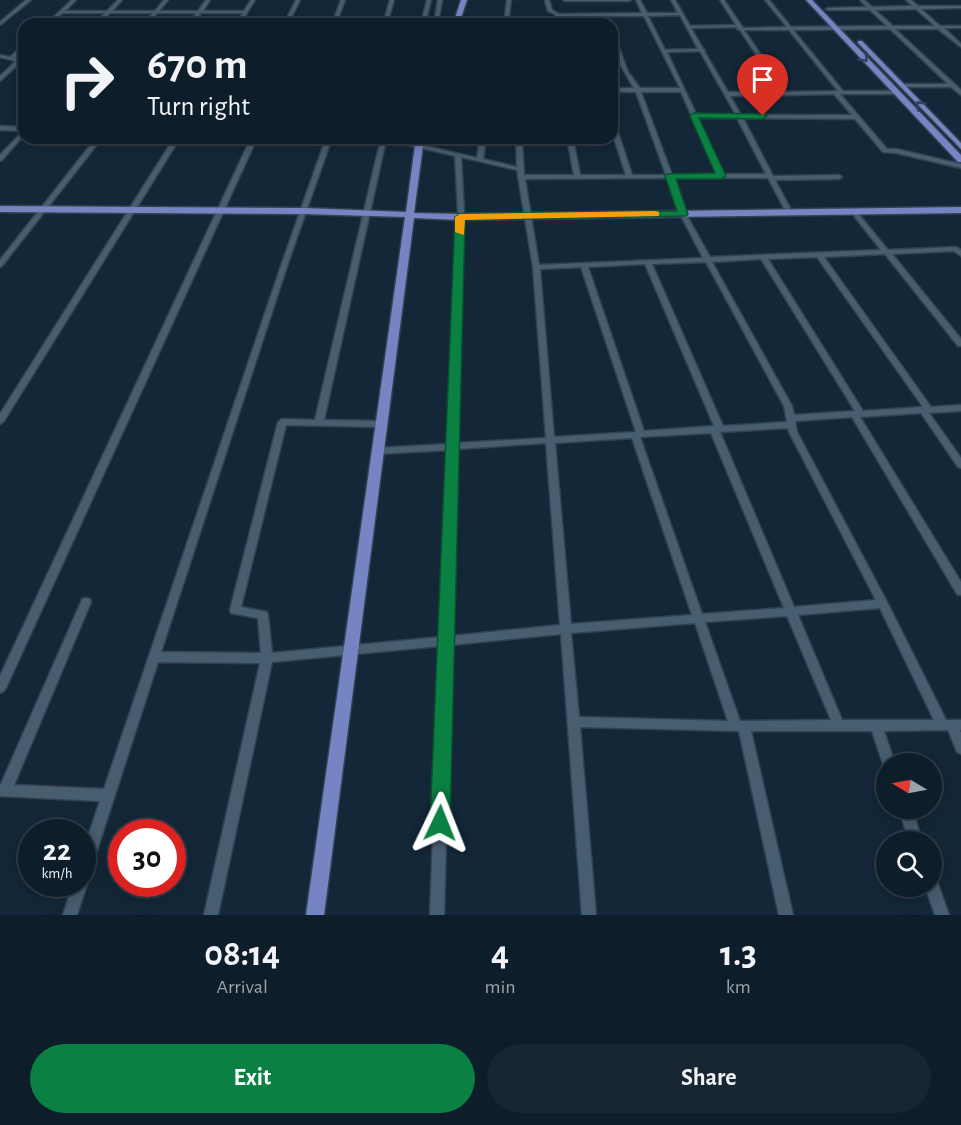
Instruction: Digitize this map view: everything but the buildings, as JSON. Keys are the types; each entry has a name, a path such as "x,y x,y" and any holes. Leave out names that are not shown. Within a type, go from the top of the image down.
{"main road":[{"path":"458,18 464,0"},
{"path":"809,0 961,160"},
{"path":"819,0 961,147"},
{"path":"315,915 419,144"},
{"path":"0,208 460,215 961,206"},
{"path":"682,211 961,210"}],"street":[{"path":"0,24 29,0"},
{"path":"55,18 74,0"},
{"path":"104,18 120,0"},
{"path":"151,18 166,0"},
{"path":"196,18 208,0"},
{"path":"242,18 253,0"},
{"path":"289,18 298,0"},
{"path":"336,18 343,0"},
{"path":"387,18 392,0"},
{"path":"424,18 429,0"},
{"path":"437,18 440,0"},
{"path":"507,18 509,0"},
{"path":"548,0 550,11 558,15 681,14"},
{"path":"565,0 629,0"},
{"path":"589,0 591,15"},
{"path":"638,0 683,90 721,176"},
{"path":"674,0 787,208"},
{"path":"722,0 784,93"},
{"path":"767,0 885,151 896,151 961,166"},
{"path":"862,0 961,93"},
{"path":"908,0 961,46"},
{"path":"950,0 960,8"},
{"path":"828,9 960,8"},
{"path":"62,12 246,12"},
{"path":"688,27 961,27"},
{"path":"618,50 626,72 638,90 682,211 788,406 793,432 883,604 952,726 961,748"},
{"path":"663,51 703,50"},
{"path":"11,59 18,53"},
{"path":"0,56 18,60"},
{"path":"0,80 18,64"},
{"path":"903,86 956,87"},
{"path":"618,90 683,90"},
{"path":"726,94 894,92"},
{"path":"694,116 857,117"},
{"path":"0,128 18,130"},
{"path":"0,159 18,137"},
{"path":"618,142 629,176"},
{"path":"0,265 94,144"},
{"path":"0,421 173,144"},
{"path":"0,688 251,144"},
{"path":"96,832 285,262 327,144"},
{"path":"319,423 383,144"},
{"path":"426,144 520,169"},
{"path":"480,159 482,144"},
{"path":"519,144 521,177 536,267 589,915"},
{"path":"571,144 577,177"},
{"path":"437,915 445,640 454,447 460,215 458,154"},
{"path":"521,177 839,177"},
{"path":"854,212 961,344"},
{"path":"536,267 956,249 961,254"},
{"path":"819,255 926,410 961,465"},
{"path":"764,258 961,591"},
{"path":"648,263 838,724"},
{"path":"584,265 699,618 740,725 786,915"},
{"path":"378,451 717,429 858,414 961,408"},
{"path":"211,915 267,658 263,615 235,610 282,422 382,424"},
{"path":"86,602 2,790 108,795"},
{"path":"154,657 267,658 565,628 883,604"},
{"path":"573,722 952,726"},
{"path":"876,725 885,753"},
{"path":"70,915 76,897"},
{"path":"936,897 942,915"}],"slow traffic":[{"path":"460,232 460,217 656,214"}],"route":[{"path":"440,823 460,217 683,214 670,176 721,176 694,116 763,116"}]}
